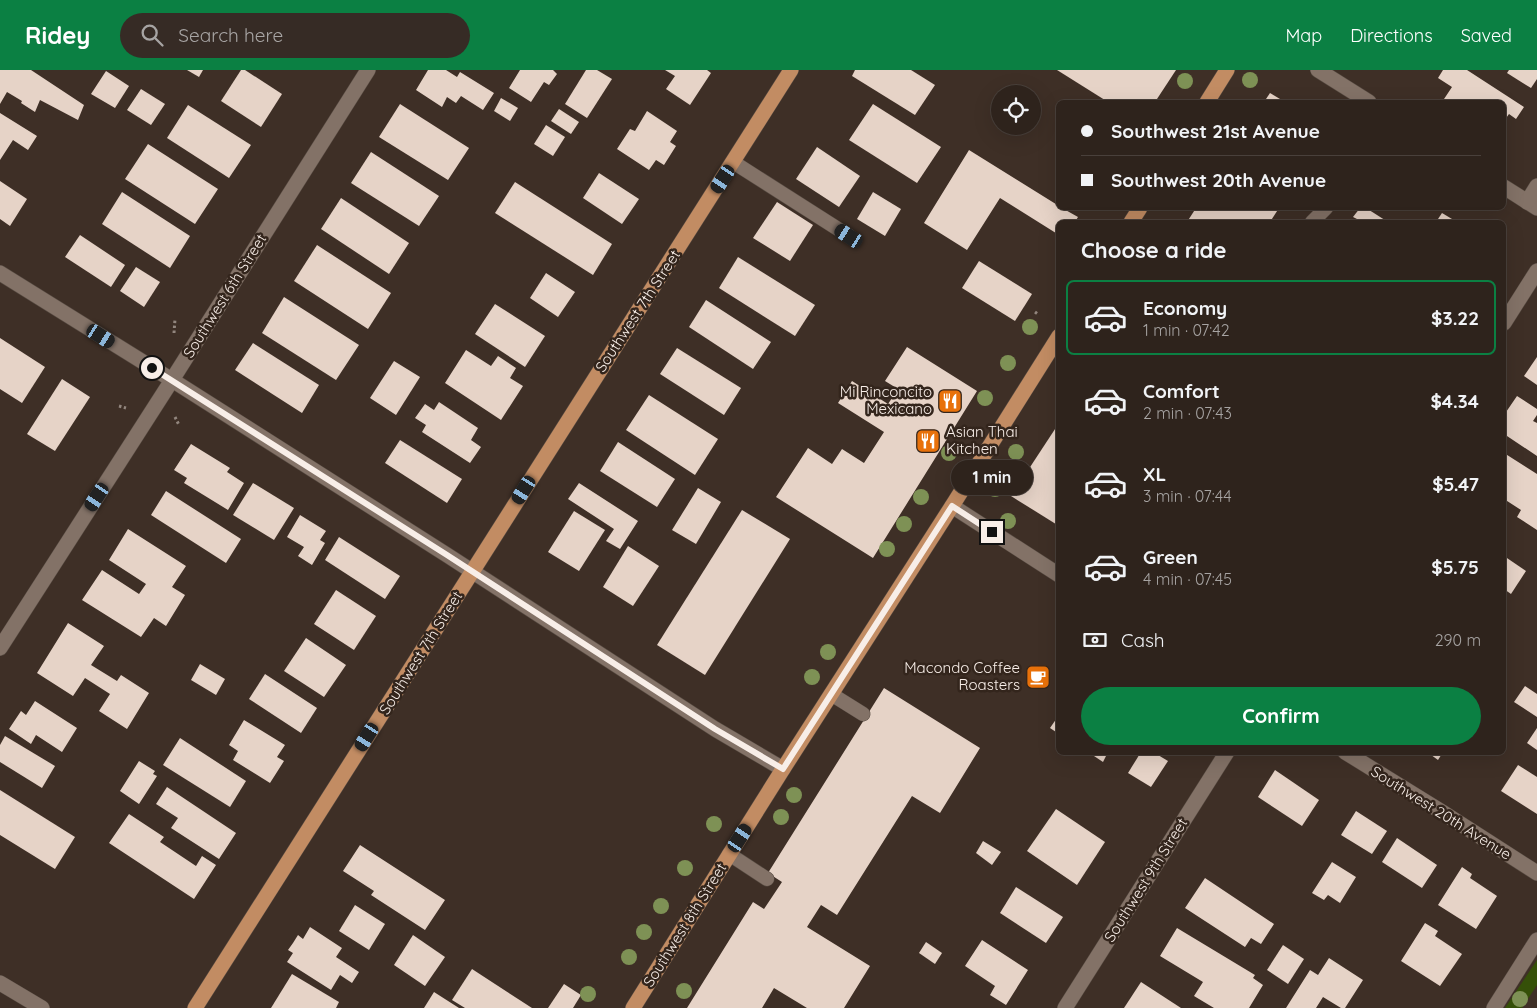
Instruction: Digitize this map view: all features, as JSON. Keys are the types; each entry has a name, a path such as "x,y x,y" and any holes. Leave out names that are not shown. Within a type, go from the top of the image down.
{"main road":[{"name":"Southwest 7th Street","path":"195,1008 791,70"},
{"path":"1208,100 1227,70"},
{"name":"Southwest 8th Street","path":"633,1008 1056,341"}],"street":[{"name":"Southwest 6th Street","path":"0,648 368,70"},
{"path":"1318,70 1366,100"},
{"path":"1506,188 1532,205 1537,186"},
{"path":"1506,320 1537,271"},
{"path":"0,273 172,380 715,729 783,769"},
{"path":"952,506 1056,573"},
{"name":"Southwest 9th Street","path":"1065,1008 1225,755"},
{"name":"Southwest 20th Avenue","path":"1350,755 1537,873"},
{"path":"1494,1008 1537,940"},
{"path":"0,983 42,1008"}],"lane":[{"path":"733,162 849,236"},
{"path":"1314,220 1324,210"},
{"path":"831,694 863,714"},
{"path":"729,854 767,879"}],"path":[{"path":"1035,312 1039,315"},
{"path":"174,333 175,319"},
{"path":"119,406 126,408"},
{"path":"175,417 179,425"}],"green space":[{"path":"1537,960 1537,985 1522,1008 1505,1008"}],"building":[{"path":"0,70 31,70 84,105 78,120 40,100 35,112 7,92 0,104"},
{"path":"187,70 203,70 199,77"},
{"path":"241,70 245,70 282,94 261,127 221,101"},
{"path":"428,70 446,70 457,77 460,72 494,93 483,110 461,96 456,103 447,97 442,107 416,90"},
{"path":"520,70 553,70 557,74 549,85 544,82 531,102 509,88"},
{"path":"586,70 597,70 612,79 587,118 565,104"},
{"path":"665,70 707,70 711,73 690,105 666,89 675,76"},
{"path":"855,70 911,70 935,85 915,115 852,76"},
{"path":"1057,70 1176,70 1156,100 1105,100"},
{"path":"1443,70 1467,70 1524,107 1516,119 1509,114 1506,118 1506,100 1443,100 1452,87 1438,78"},
{"path":"1509,70 1537,70 1537,79 1531,88 1507,73"},
{"path":"106,71 129,86 115,108 91,94"},
{"path":"141,89 165,104 151,125 127,110"},
{"path":"1270,93 1282,100 1265,100"},
{"path":"501,98 518,108 510,121 494,111"},
{"path":"400,104 469,148 448,180 379,137"},
{"path":"873,104 941,147 917,183 849,140"},
{"path":"188,105 251,145 229,178 167,138"},
{"path":"559,109 579,122 571,134 551,121"},
{"path":"647,111 677,131 670,142 676,146 664,165 656,160 649,170 617,149 630,129 635,131"},
{"path":"0,113 37,136 28,150 13,140 0,160"},
{"path":"546,125 565,137 553,156 534,144"},
{"path":"148,144 218,189 195,224 125,179"},
{"path":"817,147 860,176 839,207 796,179"},
{"path":"969,150 1056,204 1056,210 1066,210 1078,217 1076,220 1056,220 1056,233 1000,198 967,250 924,223"},
{"path":"371,152 439,196 419,226 351,183"},
{"path":"599,173 639,199 622,224 583,198"},
{"path":"0,181 27,199 10,226 0,219"},
{"path":"515,182 612,244 593,275 495,213"},
{"path":"122,192 190,236 170,268 102,224"},
{"path":"873,192 901,209 885,236 857,219"},
{"path":"341,198 409,243 389,274 321,229"},
{"path":"777,202 813,225 790,261 753,238"},
{"path":"1195,210 1278,210 1271,220 1188,220"},
{"path":"1358,210 1369,210 1385,220 1359,220 1353,217"},
{"path":"1442,213 1454,220 1437,220"},
{"path":"80,235 125,265 111,287 65,257"},
{"path":"317,245 391,293 368,329 294,281"},
{"path":"738,257 815,305 795,336 719,288"},
{"path":"979,261 1032,294 1015,321 962,288"},
{"path":"136,267 160,282 144,307 120,291"},
{"path":"546,273 575,292 558,317 530,298"},
{"path":"284,297 359,345 336,380 262,333"},
{"path":"706,300 771,342 753,369 689,327"},
{"path":"495,304 545,336 525,367 475,334"},
{"path":"0,338 45,367 22,403 0,389"},
{"path":"253,343 319,385 302,413 235,370"},
{"path":"907,347 977,391 873,558 776,497 808,448 832,464 842,449 864,463 884,432 838,403 852,381 888,404 898,389 885,381"},
{"path":"677,348 741,388 724,415 660,374"},
{"path":"466,350 491,366 498,356 516,368 510,378 523,386 501,420 445,383"},
{"path":"1537,357 1537,385 1524,376"},
{"path":"394,361 420,377 396,415 370,398"},
{"path":"62,379 90,397 55,451 27,434"},
{"path":"649,395 718,439 695,475 626,430"},
{"path":"1517,396 1537,409 1537,415 1533,421 1537,423 1537,456 1506,435 1506,412"},
{"path":"439,402 478,428 471,440 481,447 470,463 422,432 426,425 415,418 425,404 434,410"},
{"path":"1056,428 1056,524 1011,496"},
{"path":"400,440 462,479 447,503 385,463"},
{"path":"618,442 675,479 657,507 600,471"},
{"path":"191,444 230,468 227,472 244,483 228,510 184,483 187,478 174,470"},
{"path":"1506,454 1537,474 1537,530 1517,517 1521,510 1506,500"},
{"path":"253,483 294,508 274,540 233,515"},
{"path":"579,483 638,521 620,549 606,541 614,529 568,499"},
{"path":"698,488 721,502 696,544 672,530"},
{"path":"166,491 241,539 226,563 151,515"},
{"path":"742,510 790,539 705,675 657,645"},
{"path":"574,511 605,530 579,571 548,552"},
{"path":"300,515 326,531 320,540 325,543 312,565 298,556 304,547 287,537"},
{"path":"128,529 186,566 172,587 185,595 166,626 154,618 141,637 82,600 102,570 139,594 146,584 109,560"},
{"path":"339,537 400,576 385,599 325,560"},
{"path":"628,546 659,566 633,606 603,587"},
{"path":"1506,557 1526,571 1511,594 1506,590"},
{"path":"336,590 376,616 354,650 314,624"},
{"path":"68,623 104,646 91,665 117,681 121,675 149,693 127,729 99,711 110,694 85,678 73,696 37,673"},
{"path":"306,638 346,665 324,697 284,671"},
{"path":"200,664 225,679 216,695 191,680"},
{"path":"265,674 317,708 301,733 249,699"},
{"path":"1525,686 1537,694 1537,717 1514,702"},
{"path":"884,688 980,748 940,813 912,796 837,915 821,905 807,927 870,966 844,1008 807,1008 774,988 762,1008 687,1008 753,902 764,909 782,882 768,873"},
{"path":"35,701 77,728 62,752 36,735 31,744 9,729 21,711 26,715"},
{"path":"1056,719 1056,732 1050,728"},
{"path":"244,720 285,745 277,757 284,761 270,783 233,760 238,751 229,745"},
{"path":"1537,728 1537,750 1527,743"},
{"path":"5,736 55,766 42,788 0,762 0,745"},
{"path":"180,738 246,781 230,807 163,765"},
{"path":"1092,755 1106,755 1103,762"},
{"path":"1139,755 1158,755 1168,761 1151,787 1128,773"},
{"path":"1431,755 1441,755 1438,760"},
{"path":"139,761 155,771 153,774 157,776 139,804 120,791"},
{"path":"1518,765 1537,777 1537,814 1501,791"},
{"path":"1275,770 1319,800 1302,826 1258,797"},
{"path":"167,787 236,833 219,859 171,828 178,818 156,804"},
{"path":"0,790 75,837 55,869 0,835"},
{"path":"1056,809 1105,842 1077,885 1027,851"},
{"path":"1356,811 1387,831 1372,854 1341,835"},
{"path":"129,814 164,837 160,842 196,866 202,856 216,865 194,899 109,843"},
{"path":"1397,838 1437,865 1422,888 1382,862"},
{"path":"983,841 1001,852 992,865 976,853"},
{"path":"360,845 445,900 425,930 371,895 374,891 343,871"},
{"path":"1332,862 1356,877 1340,903 1328,895 1324,900 1312,893"},
{"path":"1462,867 1472,874 1470,878 1497,896 1476,929 1438,905"},
{"path":"1205,878 1274,924 1261,944 1251,938 1245,947 1185,908"},
{"path":"1016,887 1063,917 1046,943 1000,913"},
{"path":"355,905 385,924 369,950 339,931"},
{"path":"1425,923 1438,931 1435,936 1462,954 1440,986 1401,961"},
{"path":"310,927 342,948 336,957 359,972 352,983 340,975 331,990 287,962 293,953 288,950 298,935 303,939"},
{"path":"1177,928 1255,975 1253,978 1263,985 1249,1008 1214,1008 1194,996 1203,982 1160,956"},
{"path":"413,935 445,957 425,986 394,965"},
{"path":"982,940 1028,970 1006,1005 990,995 995,986 965,966"},
{"path":"926,942 942,953 935,964 919,953"},
{"path":"1283,945 1304,959 1288,984 1267,970"},
{"path":"1329,958 1363,980 1345,1008 1341,1008 1323,997 1316,1008 1286,1008 1310,970 1318,975"},
{"path":"472,969 532,1008 465,1008 452,1000"},
{"path":"292,974 339,1002 336,1008 271,1008"},
{"path":"1141,982 1181,1008 1124,1008"},
{"path":"564,984 581,995 573,1008 548,1008"},
{"path":"434,992 459,1008 424,1008"}],"place":[{"name":"Mi Rinconcito Mexicano","path":"950,401"},
{"name":"Asian Thai Kitchen","path":"928,441"},
{"name":"Macondo Coffee Roasters","path":"1038,677"}],"route":[{"path":"152,368 447,555 715,729 783,769 952,506 992,532"}]}
